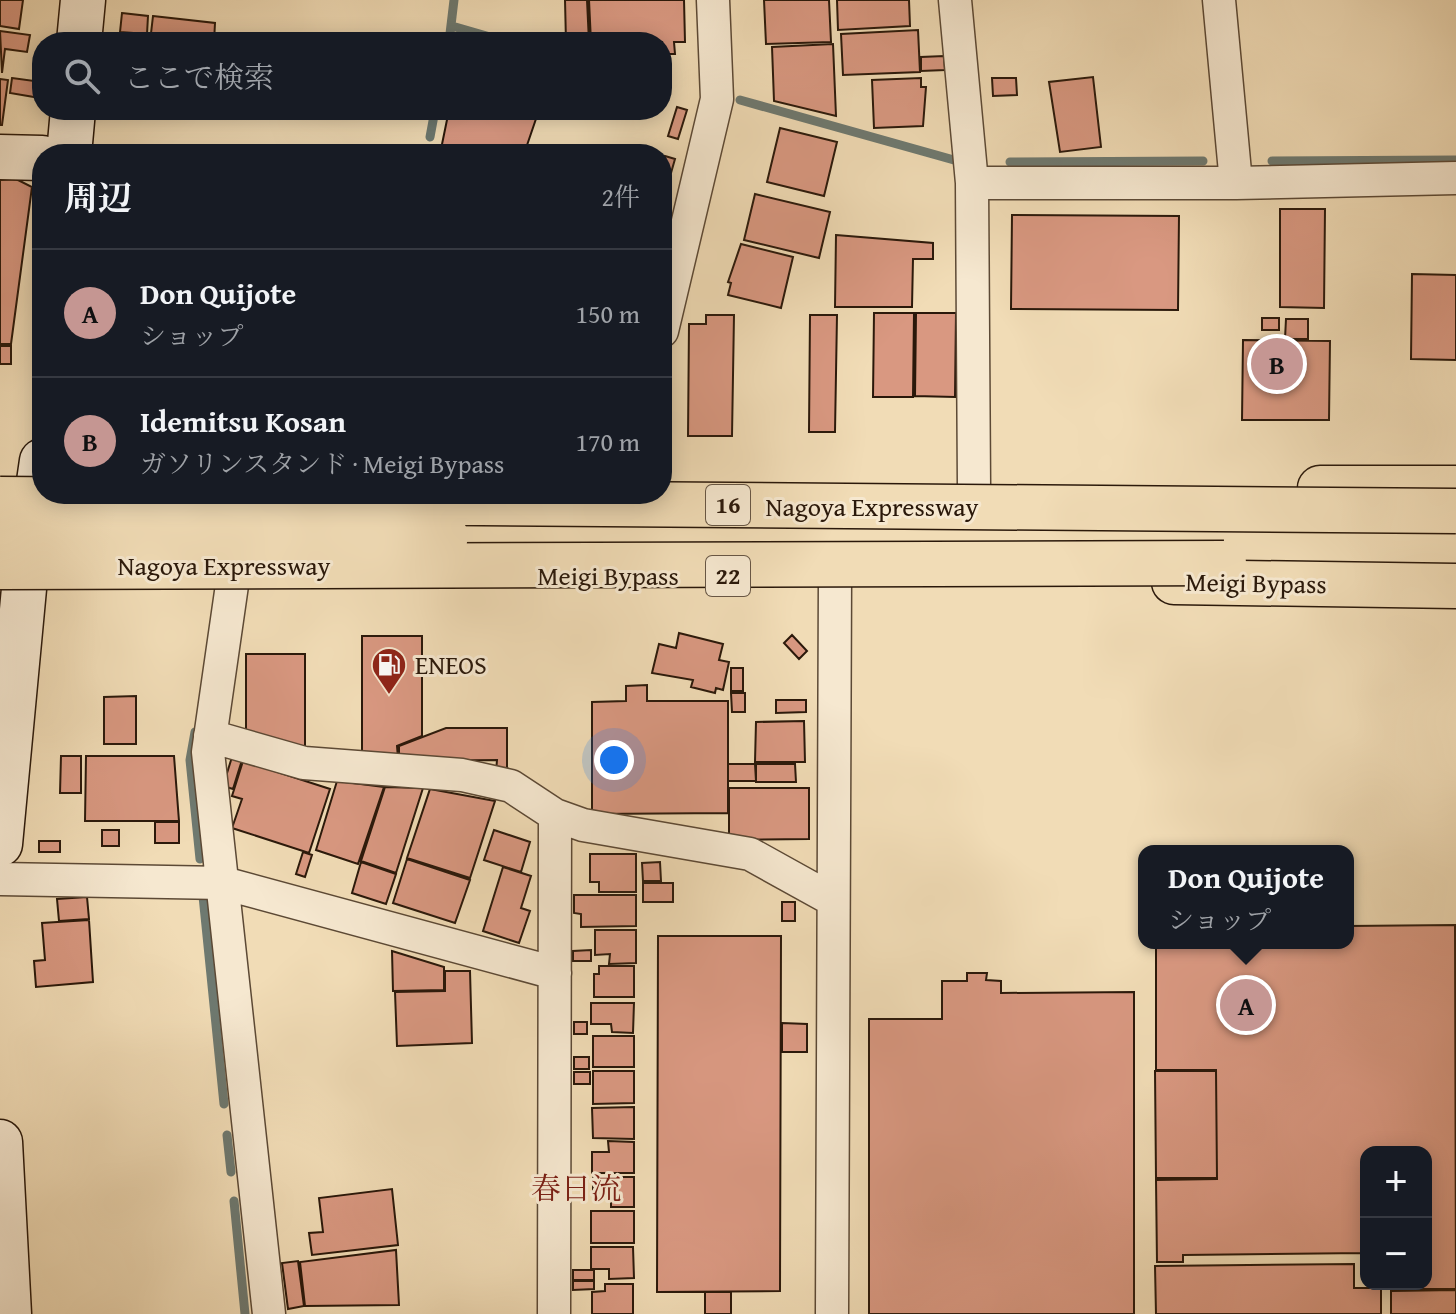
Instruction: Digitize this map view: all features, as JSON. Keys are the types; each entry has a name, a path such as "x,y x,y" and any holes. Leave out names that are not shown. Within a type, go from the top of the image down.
{"highway":[{"path":"672,485 1456,488"},
{"name":"Nagoya Expressway","path":"0,499 32,499"},
{"name":"Nagoya Expressway","path":"607,504 1456,511"},
{"path":"0,532 978,539 1130,564"},
{"name":"Nagoya Expressway","path":"8,575 1456,560"},
{"name":"Meigi Bypass","path":"8,575 233,578 835,576 1456,586"}],"street":[{"path":"80,32 83,0"},
{"path":"672,289 717,99 713,0"},
{"path":"955,0 972,183 974,488"},
{"path":"1219,0 1236,183"},
{"path":"70,144 72,120"},
{"path":"0,157 32,158"},
{"path":"972,183 1236,183 1456,178"},
{"path":"0,844 8,575 31,476"},
{"path":"832,1314 835,576"},
{"path":"233,578 208,752 269,1314"},
{"path":"210,736 304,763 462,775 511,786 555,815 583,825 750,854 833,900"},
{"path":"554,1314 555,815"},
{"path":"0,879 223,883 555,973"},
{"path":"0,1142 9,1314"}],"building":[{"path":"0,0 23,0 19,29 0,26"},
{"path":"565,0 587,0 589,32 566,32"},
{"path":"589,0 684,0 685,42 674,42 675,54 672,54 672,32 591,32"},
{"path":"764,0 829,0 831,42 766,44"},
{"path":"837,0 909,0 910,26 838,30"},
{"path":"122,13 148,16 147,32 120,32"},
{"path":"153,16 215,23 215,32 151,32"},
{"path":"918,30 920,72 843,75 841,34"},
{"path":"0,31 30,35 27,52 5,49 2,73"},
{"path":"833,44 836,116 774,101 772,47"},
{"path":"944,56 945,70 921,71 921,57"},
{"path":"1093,77 1101,147 1060,152 1049,82"},
{"path":"12,78 32,81 32,97 10,93"},
{"path":"921,78 921,87 926,87 923,126 874,128 872,80"},
{"path":"992,78 1016,78 1017,95 993,96"},
{"path":"0,79 8,80 2,125 0,125"},
{"path":"677,107 687,110 678,139 668,136"},
{"path":"447,120 536,120 527,144 442,144"},
{"path":"780,128 837,142 824,196 767,182"},
{"path":"16,179 32,187 11,344 0,344 0,180"},
{"path":"755,194 830,212 819,258 744,240"},
{"path":"1280,209 1325,209 1324,308 1280,307"},
{"path":"1012,215 1179,216 1178,310 1011,309"},
{"path":"836,235 933,243 933,259 913,259 912,307 835,307"},
{"path":"741,244 793,257 781,308 728,295 731,283 728,282"},
{"path":"1412,274 1456,275 1456,360 1411,359"},
{"path":"874,313 914,313 913,397 873,397"},
{"path":"916,313 956,313 955,397 915,396"},
{"path":"706,315 734,315 732,436 688,436 689,324 706,324"},
{"path":"810,315 837,315 835,432 809,432"},
{"path":"1262,318 1279,318 1279,330 1262,330"},
{"path":"1286,319 1308,319 1308,339 1285,339"},
{"path":"1243,340 1330,341 1329,420 1242,420"},
{"path":"0,346 11,346 11,364 0,364"},
{"path":"679,633 723,644 719,660 729,662 723,690 716,688 715,693 691,687 693,680 652,673 659,644 676,648"},
{"path":"792,635 807,651 799,659 784,643"},
{"path":"362,636 422,636 422,736 397,746 398,758 362,758"},
{"path":"246,654 305,654 305,747 246,731"},
{"path":"731,668 743,668 743,691 731,691"},
{"path":"647,685 647,701 728,701 728,813 592,814 592,702 626,701 626,686"},
{"path":"731,693 745,693 745,712 732,712"},
{"path":"136,696 136,744 104,744 104,697"},
{"path":"776,700 806,700 806,712 776,713"},
{"path":"804,721 805,762 755,762 756,722"},
{"path":"446,728 507,728 507,772 496,772 497,760 399,761 399,746"},
{"path":"61,756 81,756 81,793 60,793"},
{"path":"86,756 174,756 179,821 85,821"},
{"path":"232,757 242,760 233,789 223,786"},
{"path":"243,761 330,789 309,853 232,828 242,799 232,796"},
{"path":"728,764 755,764 756,781 728,781"},
{"path":"756,764 795,764 796,782 756,782"},
{"path":"337,781 384,787 358,864 316,850"},
{"path":"385,787 423,788 396,873 361,861"},
{"path":"729,788 809,788 809,839 729,840"},
{"path":"430,789 495,801 470,878 407,858"},
{"path":"155,822 179,822 179,843 155,843"},
{"path":"102,830 119,830 119,846 102,846"},
{"path":"494,830 530,842 521,872 484,860"},
{"path":"39,841 60,841 60,852 39,852"},
{"path":"303,852 312,855 305,877 296,874"},
{"path":"590,854 636,854 636,892 599,892 599,882 590,882"},
{"path":"407,859 470,880 455,923 393,903"},
{"path":"361,862 396,874 386,904 352,893"},
{"path":"660,862 661,881 643,881 642,863"},
{"path":"503,867 531,876 521,908 530,911 519,943 483,931"},
{"path":"643,883 673,883 673,902 643,902"},
{"path":"574,895 636,895 636,926 581,927 581,914 574,913"},
{"path":"87,897 89,919 59,921 57,899"},
{"path":"782,902 795,902 795,921 782,921"},
{"path":"89,920 93,982 36,987 34,961 45,960 42,923"},
{"path":"1455,925 1456,1289 1432,1289 1432,1146 1360,1146 1360,1253 1183,1255 1183,1262 1157,1262 1156,1180 1217,1179 1216,1070 1156,1070 1156,949 1354,949 1354,926"},
{"path":"595,930 636,930 636,963 609,964 610,954 595,955"},
{"path":"658,936 781,936 780,1291 657,1292"},
{"path":"591,950 591,961 573,961 573,951"},
{"path":"392,951 444,967 444,990 393,991"},
{"path":"599,966 634,966 634,997 594,997 594,974 599,974"},
{"path":"445,971 470,971 472,1043 397,1046 395,992 445,991"},
{"path":"967,973 987,973 986,980 1001,981 1001,993 1134,992 1134,1314 869,1314 869,1019 942,1019 942,981 967,981"},
{"path":"591,1003 634,1003 633,1033 612,1032 611,1024 591,1024"},
{"path":"574,1022 587,1022 587,1034 574,1034"},
{"path":"782,1023 807,1024 807,1052 782,1052"},
{"path":"593,1036 634,1036 634,1067 593,1067"},
{"path":"574,1057 589,1057 589,1069 574,1069"},
{"path":"593,1071 634,1071 634,1103 593,1104"},
{"path":"1155,1071 1216,1071 1217,1178 1156,1178"},
{"path":"574,1072 590,1072 590,1084 574,1084"},
{"path":"634,1107 634,1139 593,1138 592,1108"},
{"path":"608,1141 634,1142 634,1173 592,1173 592,1152 609,1152"},
{"path":"593,1177 634,1177 634,1207 611,1207 611,1199 593,1199"},
{"path":"392,1189 398,1245 312,1255 309,1233 323,1232 319,1198"},
{"path":"591,1211 634,1211 634,1243 591,1243"},
{"path":"591,1247 633,1247 634,1278 609,1279 609,1269 591,1269"},
{"path":"396,1250 399,1305 305,1306 300,1262"},
{"path":"298,1261 304,1306 288,1309 282,1263"},
{"path":"1354,1264 1354,1288 1381,1290 1381,1314 1156,1314 1155,1266"},
{"path":"573,1270 594,1270 594,1280 573,1280"},
{"path":"573,1281 594,1281 594,1289 573,1290"},
{"path":"605,1284 633,1284 633,1314 592,1314 592,1292 605,1291"},
{"path":"1456,1290 1456,1314 1391,1314 1391,1291"},
{"path":"705,1292 731,1292 731,1314 705,1314"}],"waterway":[{"path":"450,32 454,0"},
{"path":"452,26 473,32"},
{"path":"740,100 954,160"},
{"path":"430,137 433,120"},
{"path":"1272,161 1456,160"},
{"path":"1010,162 1203,161"},
{"path":"195,732 190,760 200,859"},
{"path":"203,896 224,1104"},
{"path":"227,1135 231,1172"},
{"path":"234,1201 245,1314"}],"place":[{"name":"Idemitsu Kosan","path":"1277,364"},
{"name":"ENEOS","path":"389,696"},
{"name":"Don Quijote","path":"1246,1005"}],"district":[{"name":"春日流","path":"576,1189"}]}
